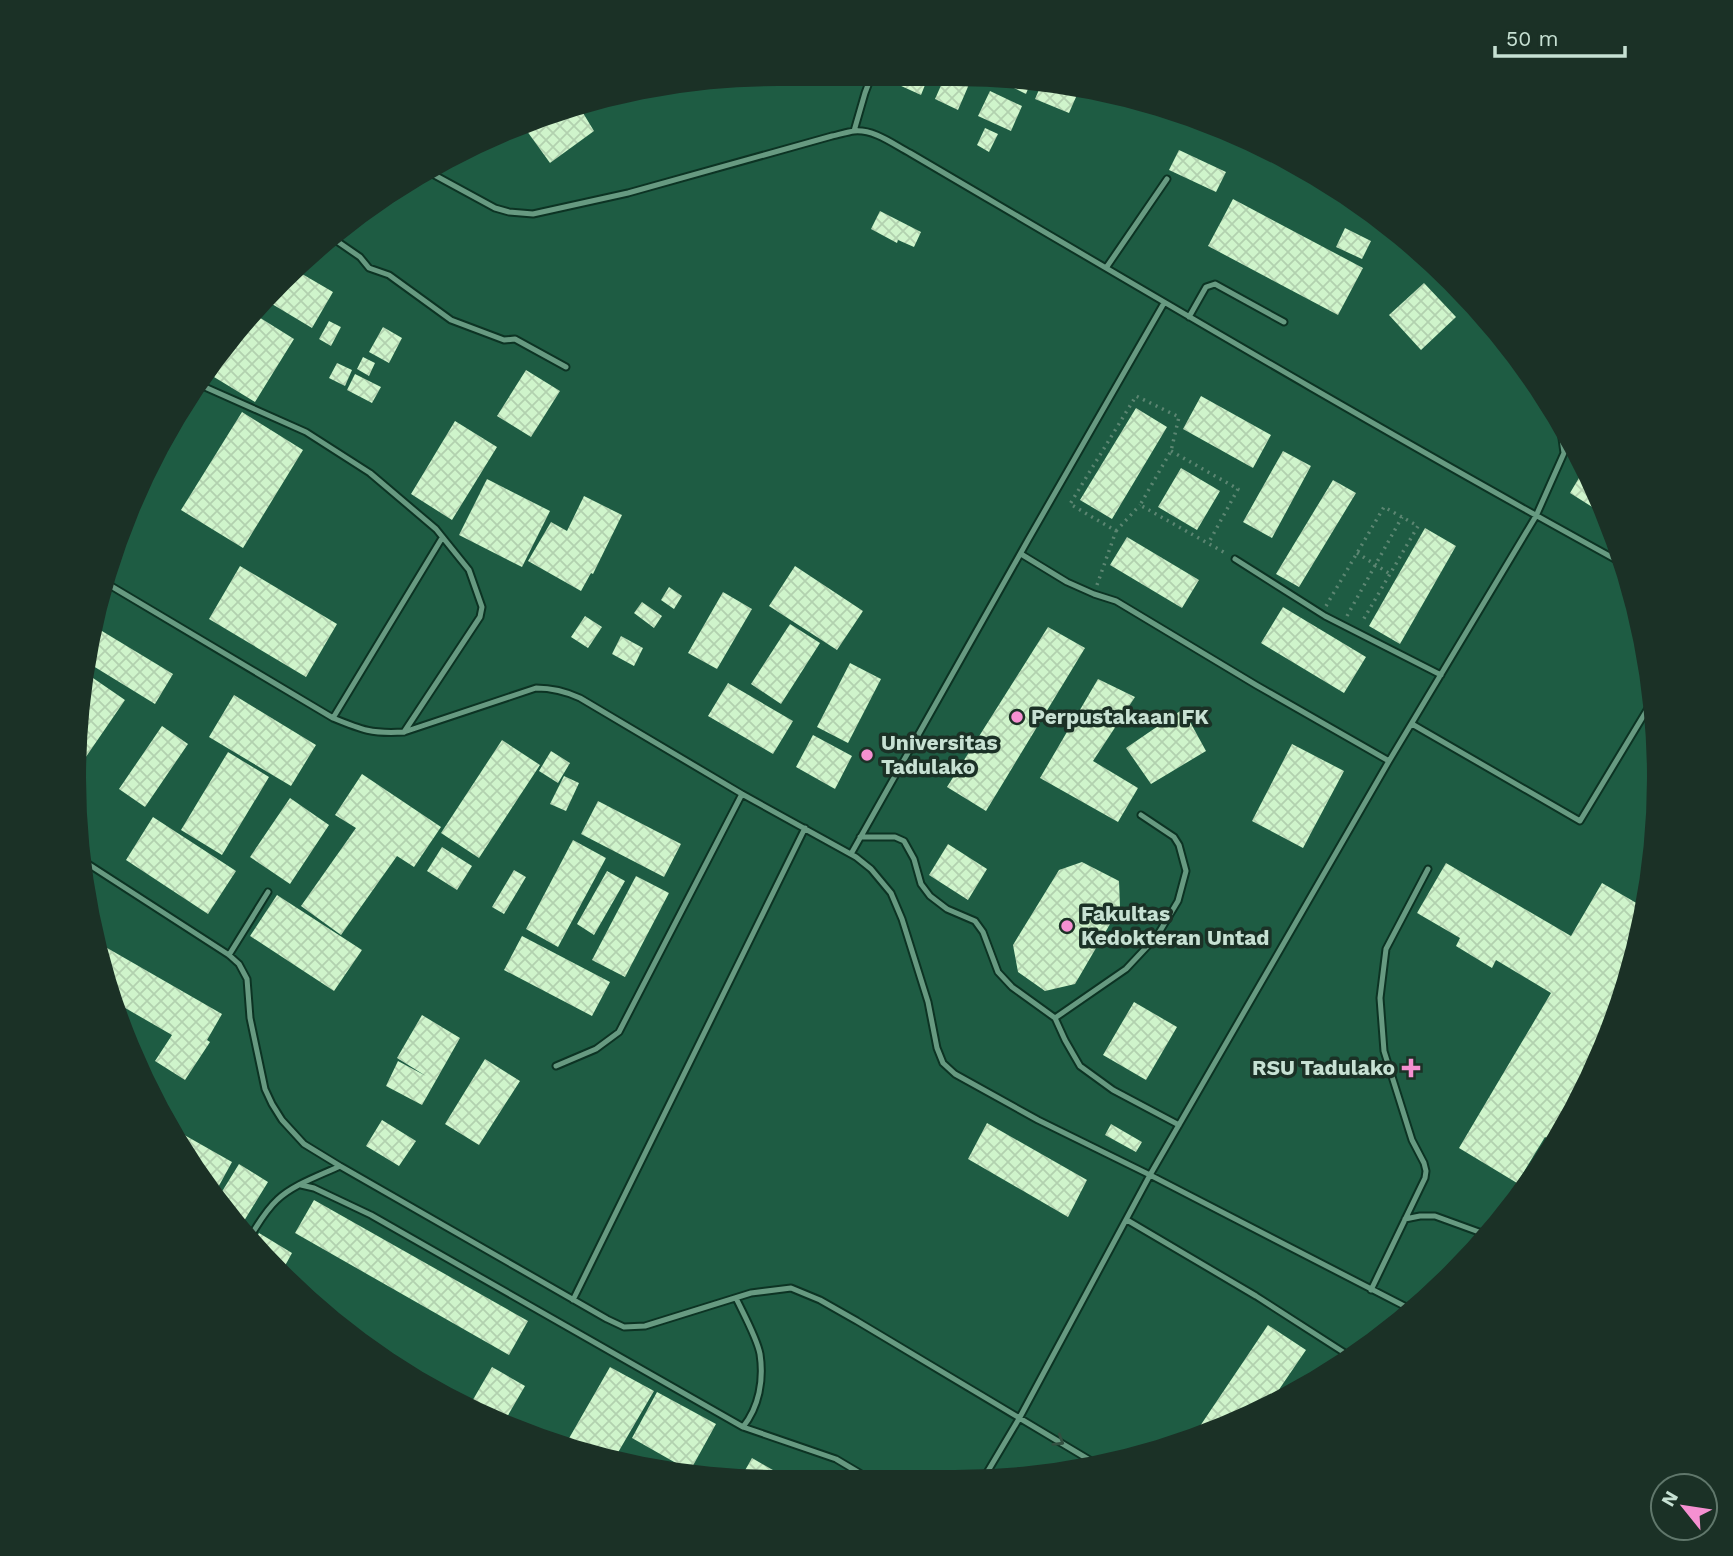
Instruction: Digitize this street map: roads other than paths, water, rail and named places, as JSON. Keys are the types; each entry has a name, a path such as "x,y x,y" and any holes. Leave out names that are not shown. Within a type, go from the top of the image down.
{"lane":[{"path":"854,131 868,86"},
{"path":"437,175 495,208 533,214 628,193 854,131 866,132 910,153 1164,303 1612,558"},
{"path":"1106,268 1167,179"},
{"path":"340,243 360,257 369,268 388,275 451,320 504,340 515,339 566,368"},
{"path":"1189,317 1206,288 1215,284 1284,322"},
{"path":"851,854 1164,303"},
{"path":"206,388 306,432 370,473 436,528 470,570 482,607 480,617 404,732"},
{"path":"989,1469 1020,1417 1150,1175 1388,761 1536,516 1564,453 1563,448"},
{"path":"333,718 442,538"},
{"path":"1021,554 1068,582 1116,601 1388,761"},
{"path":"1235,559 1322,614 1441,675"},
{"path":"113,587 333,718 366,731 404,732 536,688 566,691 580,698 742,794 851,854 871,869 891,893 914,954 928,1002 937,1048 943,1063 955,1074 1038,1120 1402,1305"},
{"path":"1412,724 1580,821 1644,715"},
{"path":"556,1066 596,1049 619,1032 742,794"},
{"path":"1055,1018 1126,969 1157,936 1178,901 1186,871 1179,845 1174,836 1141,815"},
{"path":"573,1300 805,828"},
{"path":"860,837 895,837 904,841 914,859 921,884 930,897 947,909 975,921 983,932 998,972 1012,987 1055,1018 1080,1066 1113,1090 1179,1125"},
{"path":"92,866 239,964 247,979 250,1018 265,1089 272,1104 282,1120 304,1144 340,1166 607,1320 624,1327 645,1326 772,1289 791,1288 805,1293 1086,1458"},
{"path":"1371,1290 1426,1171 1412,1140 1384,1051 1380,998 1386,949 1427,869"},
{"path":"229,955 268,892"},
{"path":"254,1230 279,1198 340,1166"},
{"path":"301,1185 314,1188 372,1215 743,1427 836,1459 854,1470"},
{"path":"1405,1219 1435,1216 1477,1231"},
{"path":"1127,1220 1256,1296 1343,1352"},
{"path":"736,1298 760,1352 761,1386 752,1416 743,1427"}],"place":[{"name":"Perpustakaan FK","path":"1017,717"},
{"name":"Universitas Tadulako","path":"867,755"},
{"name":"Fakultas Kedokteran Untad","path":"1067,926"},
{"name":"RSU Tadulako","path":"1411,1068"}]}
